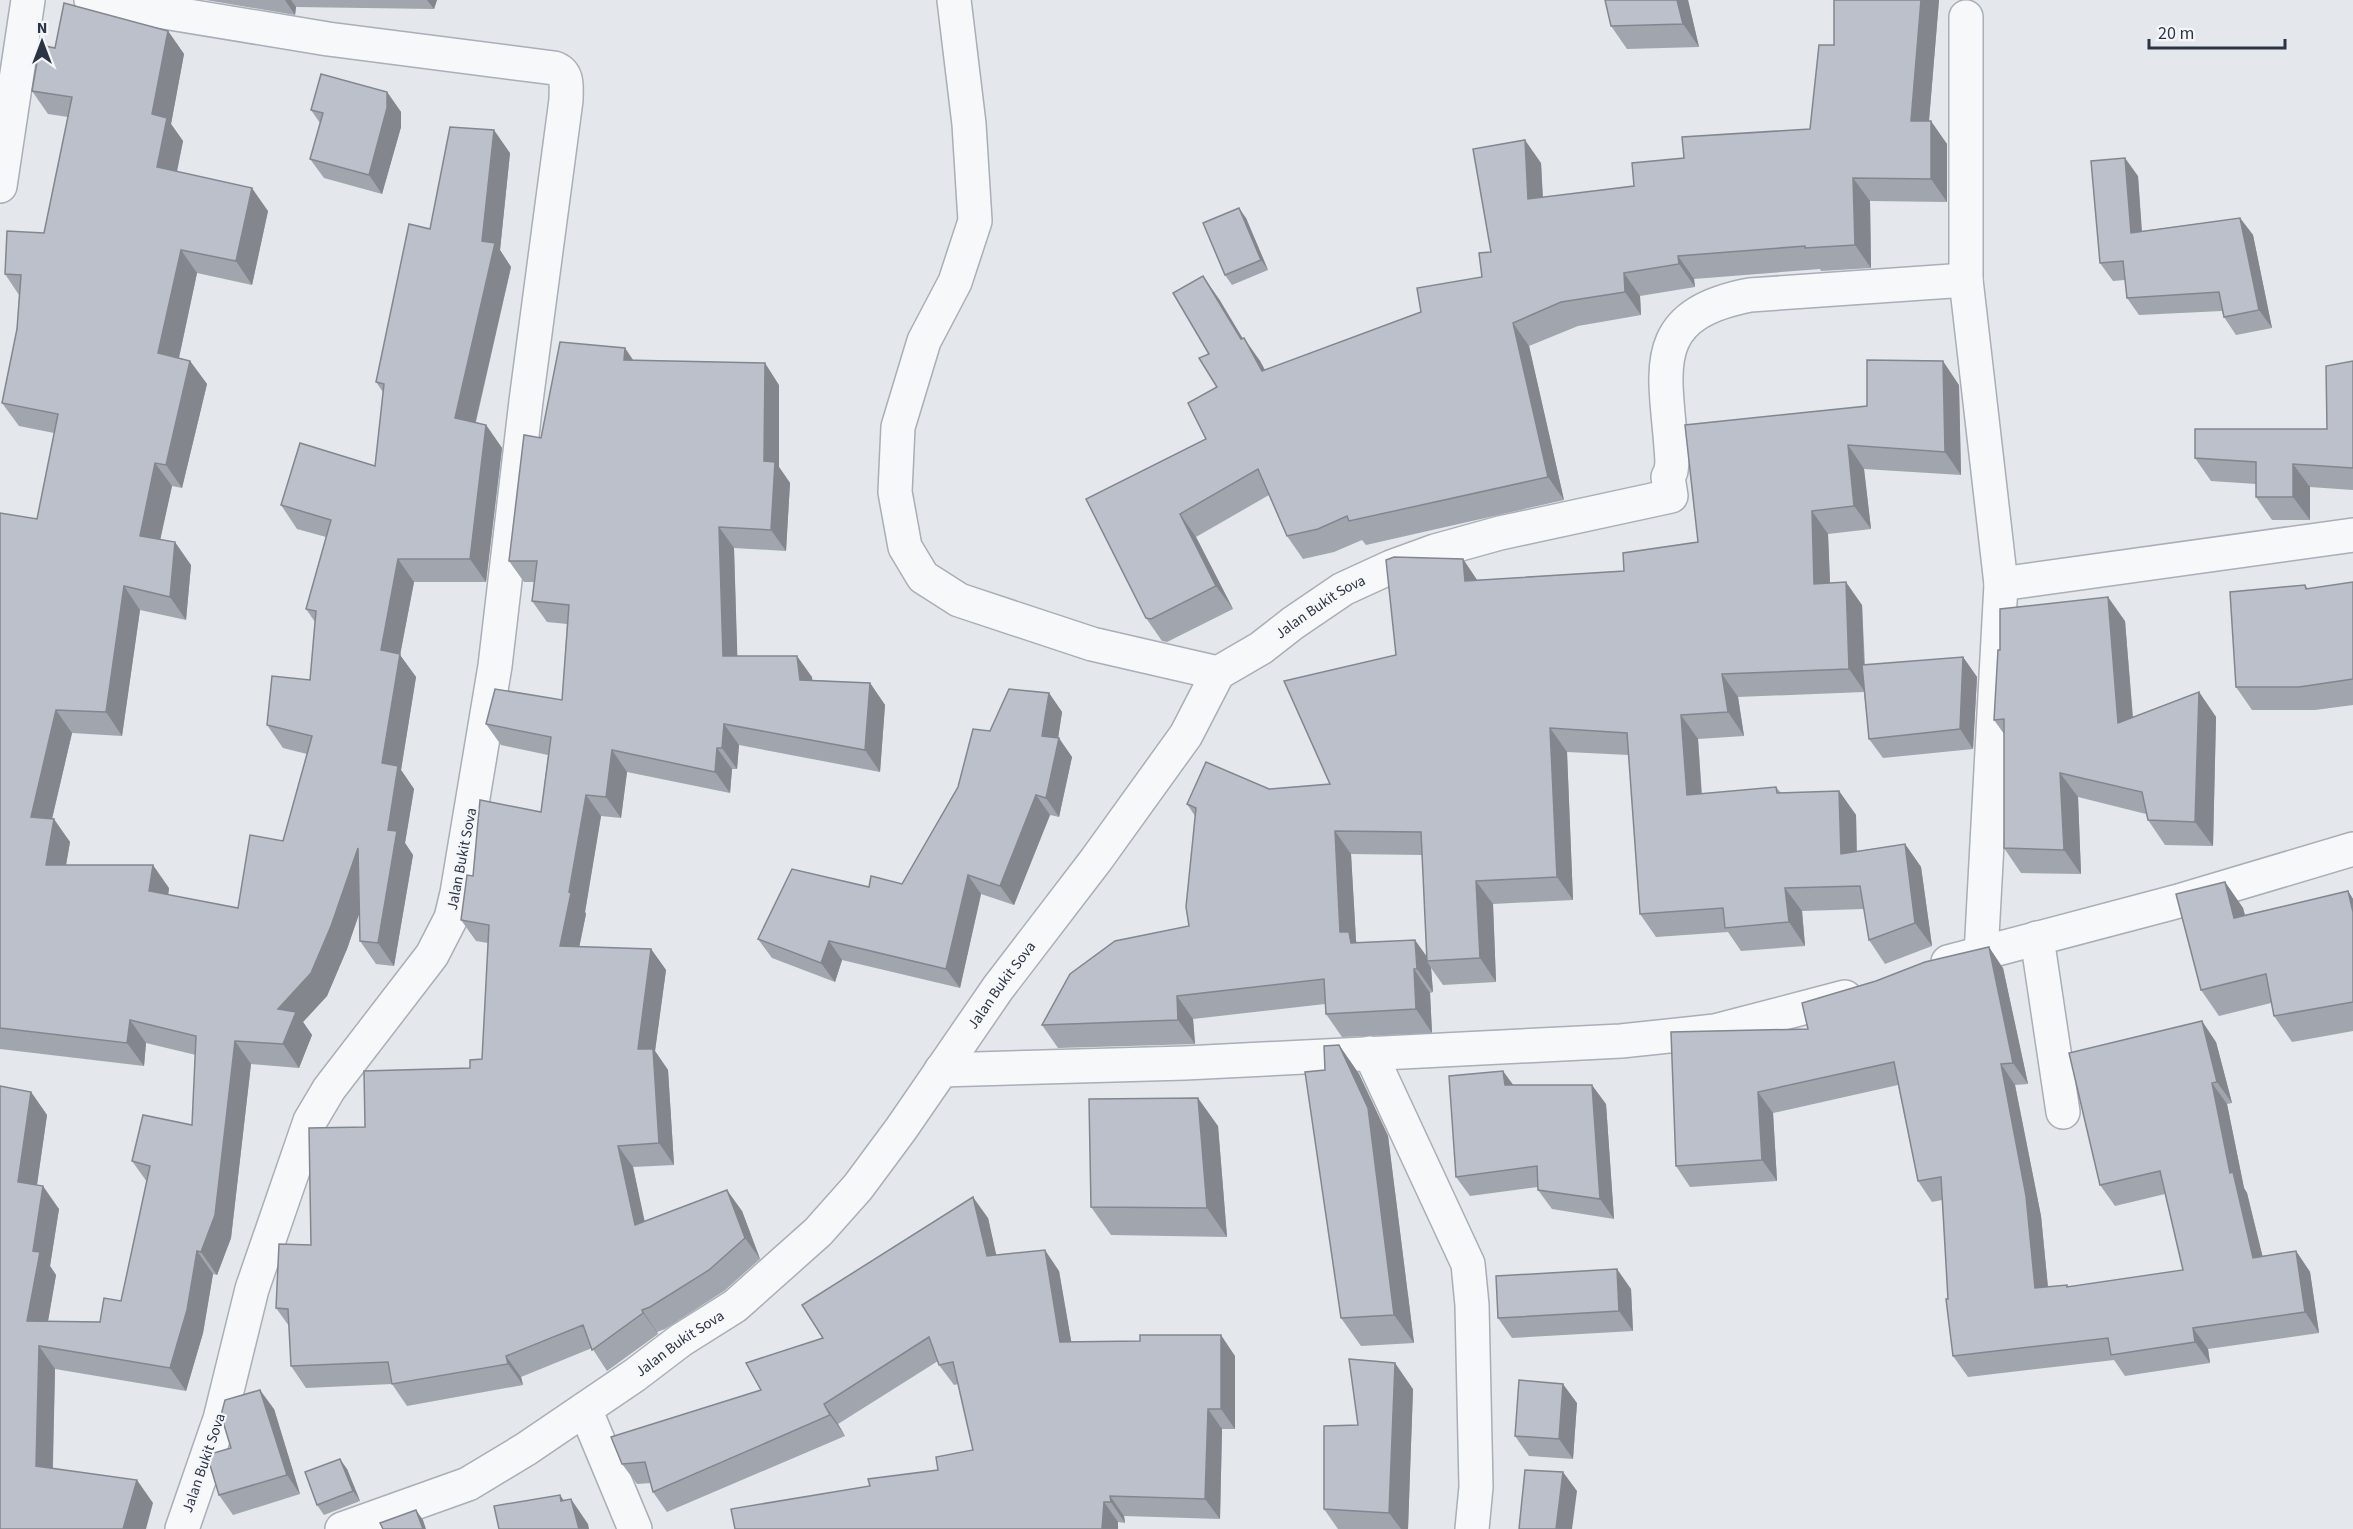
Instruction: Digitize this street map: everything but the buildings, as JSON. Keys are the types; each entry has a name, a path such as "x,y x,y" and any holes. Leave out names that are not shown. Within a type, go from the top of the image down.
{"street":[{"path":"0,186 28,0"},
{"name":"Jalan Bukit Sova","path":"91,0 328,39 554,68 564,75 567,100 526,401 495,666 451,918 441,942 432,955 328,1089 310,1121 252,1289 220,1419 182,1529"},
{"path":"954,0 969,124 975,221 955,282 924,341 898,427 895,492 905,547 923,578 959,600 1092,644 1218,673"},
{"path":"1966,16 1965,280 2001,584 1981,955"},
{"name":"Jalan Bukit Sova","path":"342,1529 468,1484 526,1449 681,1340 735,1306 818,1232 858,1187 902,1129 999,988 1186,735 1218,673 1262,648 1293,623 1342,590 1391,567 1435,551 1500,533 1671,496 1668,477 1672,462 1665,373 1669,346 1687,321 1709,307 1750,295 1965,280"},
{"path":"2001,584 2353,535"},
{"path":"1923,969 2175,902 2353,849"},
{"path":"2037,938 2063,1112"},
{"path":"941,1070 1185,1063 1462,1050 1681,1036 1747,1024 1869,990"},
{"path":"1370,1053 1468,1264 1472,1305 1476,1487 1472,1529"},
{"path":"585,1409 635,1529"}]}
